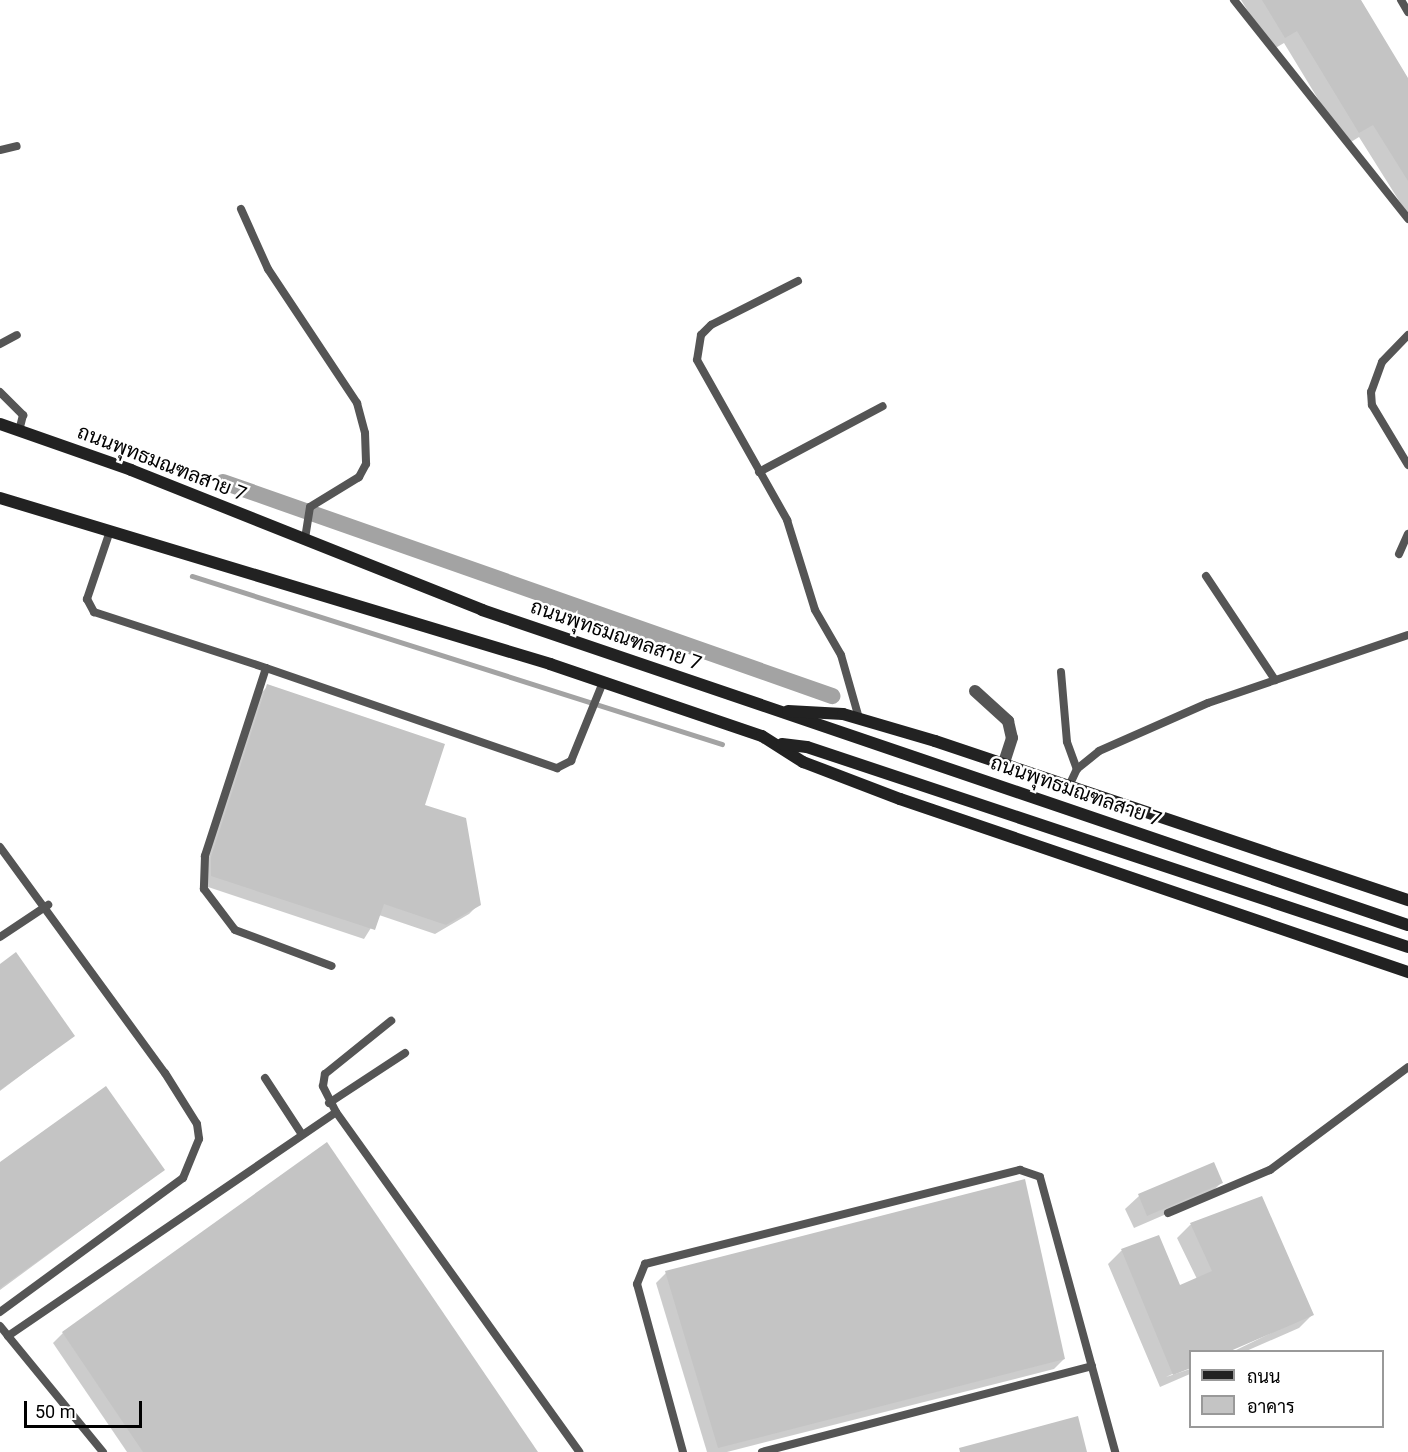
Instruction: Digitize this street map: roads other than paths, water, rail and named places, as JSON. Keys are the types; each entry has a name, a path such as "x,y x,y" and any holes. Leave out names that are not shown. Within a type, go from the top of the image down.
{"main road":[{"name":"ถนนพุทธมณฑลสาย 7","path":"0,424 482,610 1408,925"},
{"path":"0,498 603,682 778,743 807,747 1408,947"},
{"path":"784,712 816,709 859,718 1004,764 1408,900"},
{"path":"778,743 803,762 900,799 1408,972"}],"street":[{"path":"975,691 1008,721 1012,738 1004,764"}],"lane":[{"path":"1234,0 1408,219"},
{"path":"0,150 17,146"},
{"path":"241,209 274,279 357,403 365,433 366,464 359,477 310,507 305,540"},
{"path":"798,280 711,325 697,347 703,376 759,472 800,552 808,591 842,655 859,718"},
{"path":"0,344 17,335"},
{"path":"1408,335 1382,362 1371,392 1372,405 1408,465"},
{"path":"0,392 23,415 19,431"},
{"path":"759,472 883,406"},
{"path":"110,531 87,599 94,612 266,668 557,768 571,761 603,682"},
{"path":"1399,554 1408,534"},
{"path":"1206,576 1275,680"},
{"path":"1069,786 1077,769 1110,746 1275,680 1408,635"},
{"path":"266,668 205,856 204,889 236,930 332,966"},
{"path":"1061,672 1067,742 1077,769"},
{"path":"0,847 48,905 165,1073 197,1124 199,1138 183,1178 0,1312"},
{"path":"0,937 48,905"},
{"path":"391,1021 325,1074 329,1103 579,1452"},
{"path":"329,1103 405,1053"},
{"path":"1168,1214 1270,1170 1408,1067"},
{"path":"266,1078 301,1132"},
{"path":"8,1336 301,1132 336,1112"},
{"path":"683,1452 637,1284 645,1264 1020,1170 1040,1178 1115,1452"},
{"path":"0,1326 103,1452"},
{"path":"762,1452 1092,1365"}],"waterway":[{"path":"223,482 832,696"},
{"path":"192,576 722,744"}]}
